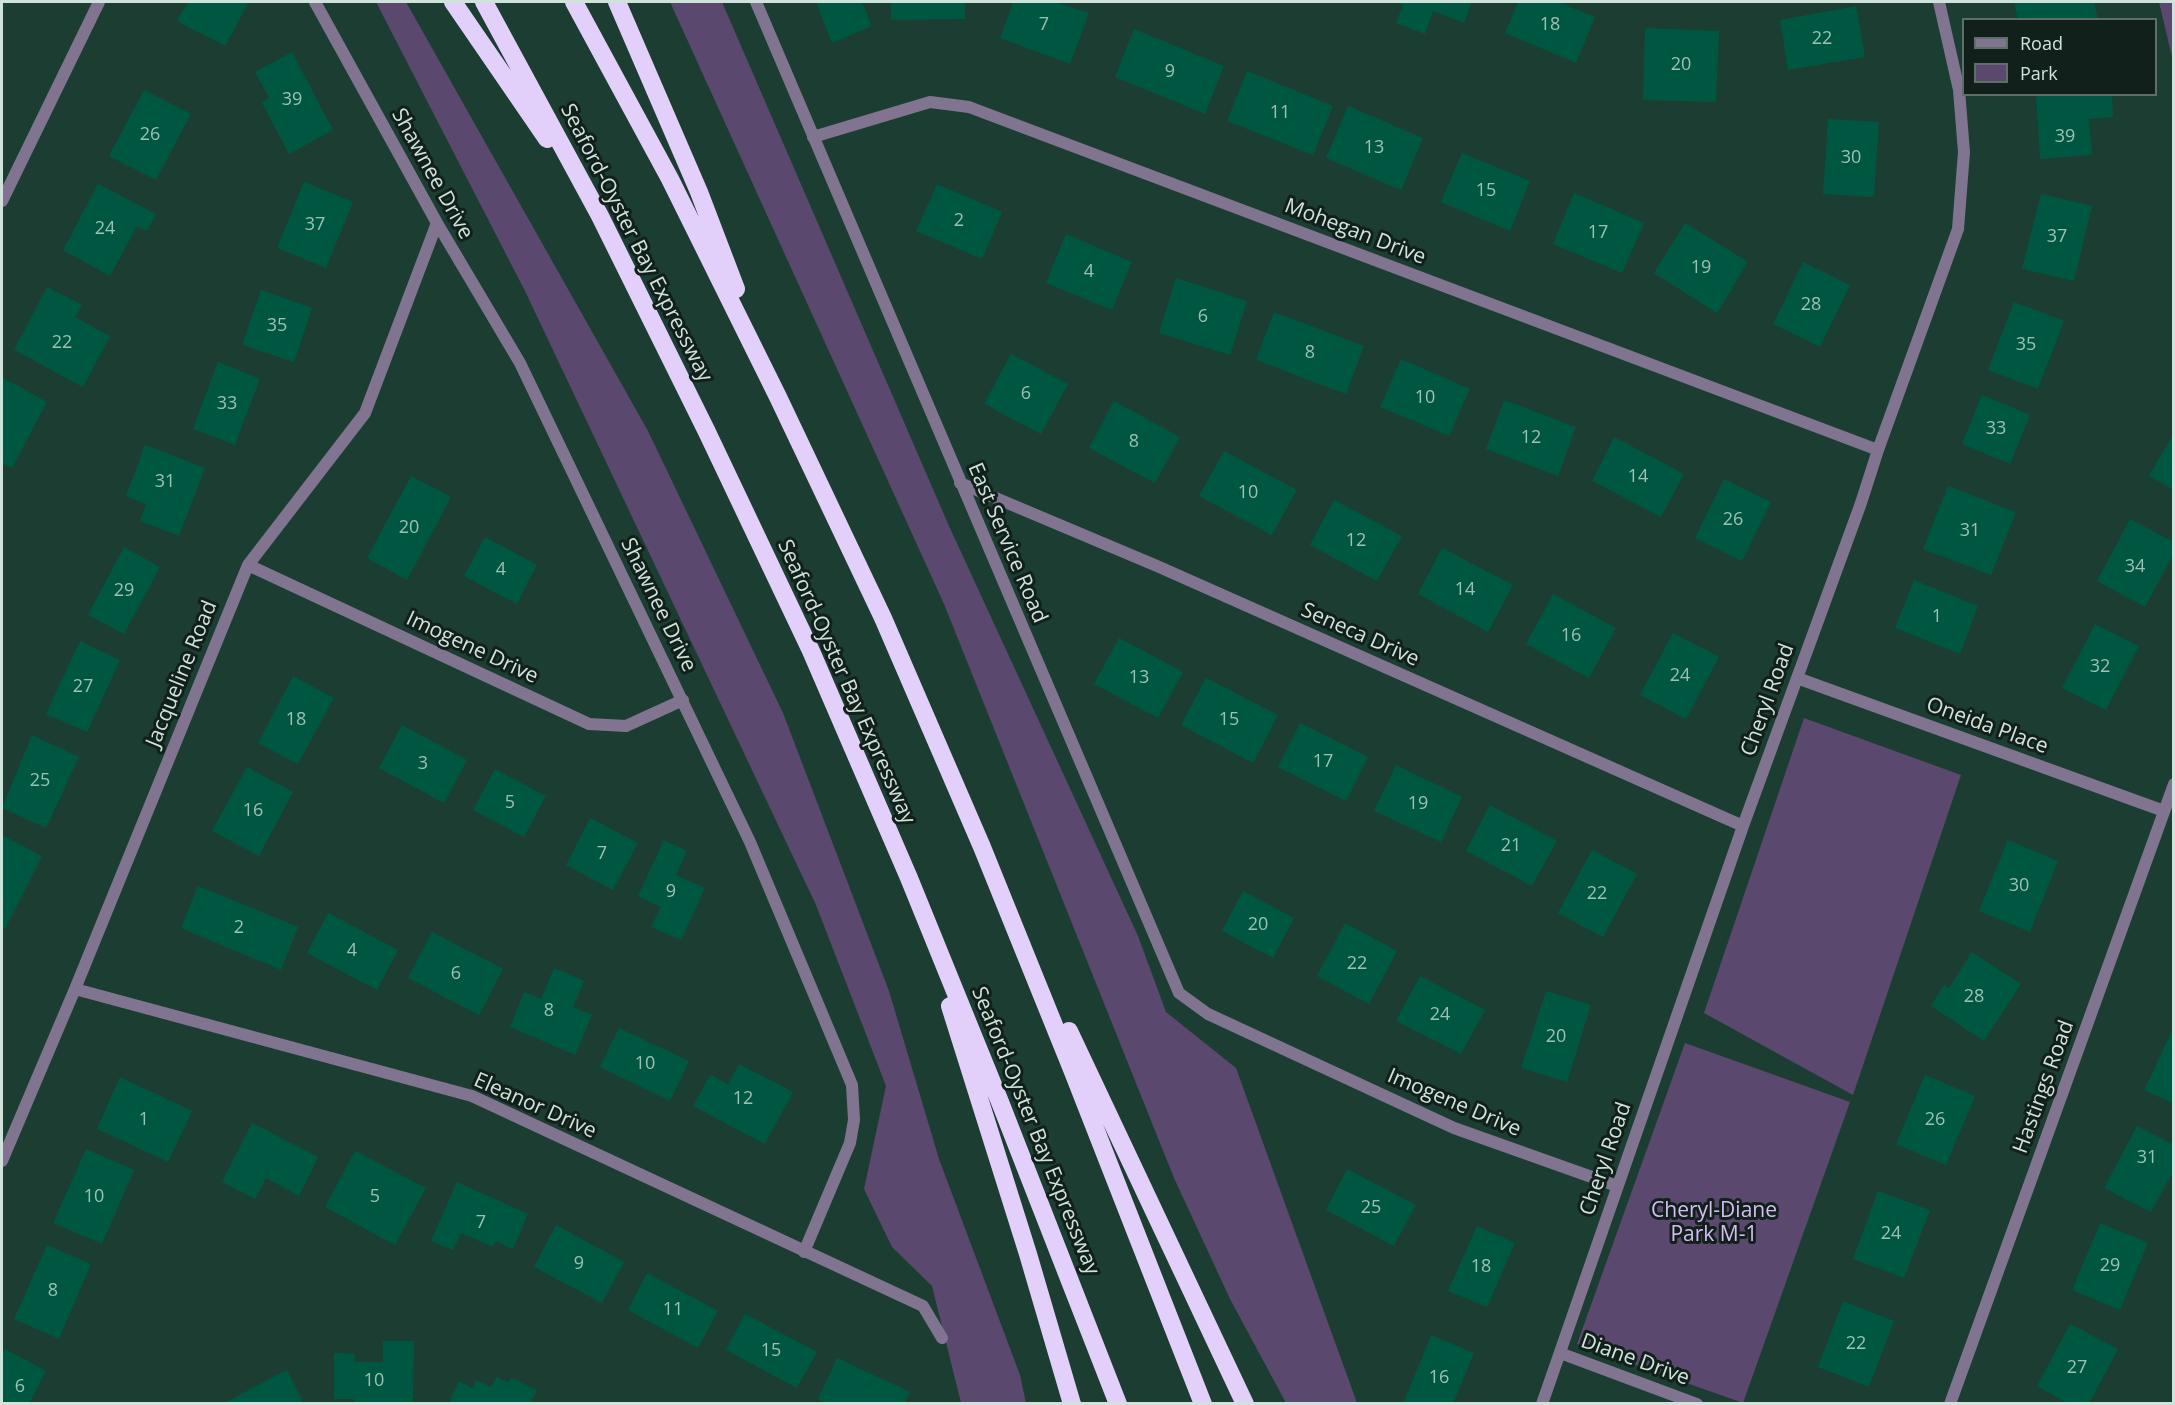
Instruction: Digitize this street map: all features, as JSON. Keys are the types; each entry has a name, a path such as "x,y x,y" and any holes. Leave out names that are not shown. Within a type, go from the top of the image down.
{"highway":[{"path":"453,2 600,216"},
{"name":"Seaford-Oyster Bay Expressway","path":"484,2 600,216 707,432 806,640 909,878 1000,1102 1118,1404"},
{"path":"574,2 670,179 778,397 883,618 982,847 1203,1404"},
{"path":"617,2 699,192 778,397"},
{"path":"982,847 1245,1404"},
{"path":"909,878 1028,1254 1072,1404"}],"street":[{"path":"2,201 99,2"},
{"name":"Shawnee Drive","path":"315,2 436,224 520,363 750,842 852,1085 855,1120 850,1143 804,1252"},
{"name":"East Service Road","path":"756,2 1179,993 1208,1014 1280,1047"},
{"name":"Cheryl Road","path":"1542,1404 1743,826 1958,229 1964,152 1959,90 1939,2"},
{"name":"Mohegan Drive","path":"813,137 930,102 969,107 1878,450"},
{"name":"Jacqueline Road","path":"2,1161 75,989 248,565 365,412 436,224"},
{"name":"Seneca Drive","path":"960,483 1157,566 1743,826"},
{"name":"Imogene Drive","path":"248,565 589,724 626,726 683,700"},
{"name":"Oneida Place","path":"1797,678 2164,811"},
{"name":"Hastings Road","path":"1950,1404 2174,784"},
{"name":"Eleanor Drive","path":"75,989 472,1096 923,1306 942,1338"},
{"name":"Imogene Drive","path":"1280,1047 1454,1128 1617,1186"},
{"name":"Diane Drive","path":"1560,1353 1697,1404"}],"green space":[{"path":"376,2 406,2 648,431 783,713 889,991 939,1159 1020,1375 1026,1403 961,1403 932,1286 892,1247 864,1189 886,1086 816,905 525,291"},
{"path":"670,2 722,2 949,526 1138,936 1166,1012 1236,1068 1357,1403 1286,1403 1230,1299 1174,1178 944,604"},
{"path":"2159,2 2173,2 2173,61"},
{"path":"1804,718 1961,775 1853,1095 1704,1013"},
{"name":"Cheryl-Diane Park M-1","path":"1685,1043 1850,1102 1743,1403 1577,1344"}],"building":[{"path":"188,2 249,2 225,46 177,21"},
{"path":"816,2 862,2 872,26 832,43"},
{"path":"891,2 965,2 965,19 891,20"},
{"path":"1013,2 1056,2 1089,13 1070,64 1000,38"},
{"path":"1395,2 1472,2 1464,23 1433,11 1425,34 1396,23 1403,5"},
{"path":"1518,2 1558,2 1595,17 1576,63 1505,33"},
{"path":"2014,2 2094,2 2098,18 2018,18"},
{"path":"1856,6 1865,57 1788,70 1780,20"},
{"path":"1645,28 1719,31 1716,102 1643,100"},
{"path":"1134,29 1224,66 1205,114 1115,77"},
{"path":"292,52 333,130 289,154 262,103 269,98 255,72"},
{"path":"1247,71 1333,106 1313,155 1227,121"},
{"path":"144,90 191,114 156,180 109,156"},
{"path":"2036,96 2112,96 2113,117 2089,119 2092,155 2040,159"},
{"path":"1348,106 1423,138 1401,190 1326,158"},
{"path":"1828,119 1879,122 1874,197 1823,194"},
{"path":"1462,153 1530,181 1510,231 1441,202"},
{"path":"304,182 353,202 326,268 277,248"},
{"path":"98,184 156,214 147,231 137,226 110,276 63,250"},
{"path":"937,184 1002,212 982,259 916,231"},
{"path":"1574,193 1644,223 1622,273 1553,244"},
{"path":"2041,194 2092,206 2074,281 2022,269"},
{"path":"1685,223 1748,262 1717,313 1654,273"},
{"path":"1066,234 1132,262 1112,310 1046,283"},
{"path":"1803,262 1850,285 1820,347 1773,324"},
{"path":"1176,278 1247,301 1230,355 1159,333"},
{"path":"47,287 82,305 75,317 110,336 83,387 14,350"},
{"path":"261,290 312,308 294,362 242,345"},
{"path":"2014,302 2064,321 2038,389 1988,370"},
{"path":"1274,312 1364,346 1346,394 1256,360"},
{"path":"1011,354 1068,384 1041,434 984,404"},
{"path":"1401,359 1470,389 1449,436 1380,407"},
{"path":"218,362 260,379 235,445 193,429"},
{"path":"3,378 47,402 12,468 2,463"},
{"path":"1982,395 2030,415 2010,464 1962,444"},
{"path":"1504,400 1576,427 1558,476 1486,449"},
{"path":"1114,401 1180,437 1155,483 1089,448"},
{"path":"2174,433 2174,490 2149,476"},
{"path":"1614,437 1684,474 1661,517 1592,481"},
{"path":"145,445 205,468 179,536 140,521 146,504 126,496"},
{"path":"1224,451 1297,490 1272,535 1199,496"},
{"path":"411,476 451,497 407,580 367,558"},
{"path":"1724,479 1771,502 1742,561 1695,538"},
{"path":"1948,486 2016,512 1991,575 1923,549"},
{"path":"1334,500 1402,536 1377,581 1310,545"},
{"path":"2130,519 2174,542 2174,553 2145,607 2097,581"},
{"path":"485,537 537,565 517,604 464,576"},
{"path":"124,547 160,567 124,634 88,615"},
{"path":"1442,548 1513,585 1488,632 1418,594"},
{"path":"1914,580 1978,606 1960,654 1895,628"},
{"path":"1553,594 1616,628 1589,678 1526,644"},
{"path":"2095,624 2139,646 2106,710 2062,688"},
{"path":"1673,633 1719,657 1686,719 1640,695"},
{"path":"1119,638 1183,672 1158,718 1094,684"},
{"path":"80,641 120,660 87,732 46,714"},
{"path":"293,676 334,698 298,764 258,743"},
{"path":"1206,678 1278,715 1253,763 1181,725"},
{"path":"1300,723 1368,757 1346,801 1278,767"},
{"path":"402,725 467,760 444,803 379,768"},
{"path":"32,735 79,757 46,828 2,808"},
{"path":"1396,765 1462,797 1441,842 1374,811"},
{"path":"247,767 293,792 259,856 212,831"},
{"path":"495,769 546,796 524,837 473,810"},
{"path":"1490,805 1557,841 1532,886 1466,851"},
{"path":"590,818 638,843 613,890 566,865"},
{"path":"2,835 42,856 5,929 2,927"},
{"path":"664,840 687,851 676,875 705,888 681,940 651,927 661,907 638,896"},
{"path":"2008,840 2058,861 2030,932 1979,911"},
{"path":"1592,850 1637,874 1603,937 1558,913"},
{"path":"198,886 298,927 281,970 181,928"},
{"path":"1243,891 1294,918 1273,958 1222,931"},
{"path":"328,913 398,950 377,990 307,953"},
{"path":"1345,923 1397,951 1369,1004 1317,976"},
{"path":"432,932 503,969 479,1015 408,978"},
{"path":"1972,952 2021,984 1984,1041 1931,1006 1944,985 1949,988"},
{"path":"554,968 584,981 573,1007 592,1015 575,1055 510,1027 524,992 541,999"},
{"path":"1420,976 1485,1010 1461,1054 1396,1021"},
{"path":"1546,991 1591,1005 1567,1082 1521,1068"},
{"path":"2174,1027 2174,1104 2144,1090"},
{"path":"619,1028 689,1061 670,1101 600,1067"},
{"path":"739,1064 793,1092 765,1144 693,1106 710,1075 728,1084"},
{"path":"1925,1075 1975,1096 1946,1165 1896,1144"},
{"path":"120,1077 192,1111 168,1162 97,1129"},
{"path":"252,1123 318,1157 299,1196 266,1178 255,1199 222,1182"},
{"path":"2137,1126 2174,1145 2174,1170 2151,1212 2104,1188"},
{"path":"86,1149 134,1170 102,1244 53,1223"},
{"path":"355,1151 426,1188 395,1245 325,1207"},
{"path":"1347,1169 1416,1205 1394,1246 1326,1210"},
{"path":"457,1182 528,1214 513,1249 496,1241 493,1247 461,1233 453,1250 431,1241"},
{"path":"1878,1191 1930,1210 1904,1278 1853,1259"},
{"path":"2100,1223 2148,1243 2120,1310 2072,1290"},
{"path":"556,1225 624,1262 602,1303 534,1267"},
{"path":"1477,1226 1515,1243 1487,1307 1448,1291"},
{"path":"47,1245 91,1264 59,1339 14,1319"},
{"path":"647,1273 718,1311 698,1348 628,1310"},
{"path":"1843,1301 1894,1321 1869,1387 1818,1367"},
{"path":"745,1314 817,1352 797,1388 726,1350"},
{"path":"2070,1324 2118,1349 2089,1404 2069,1404 2037,1386"},
{"path":"1431,1335 1474,1353 1453,1404 1403,1404"},
{"path":"383,1341 414,1341 413,1404 354,1404 354,1399 334,1399 334,1353 355,1354 355,1362 383,1362"},
{"path":"5,1349 46,1371 29,1404 2,1404 2,1355"},
{"path":"837,1358 910,1392 904,1404 828,1404 818,1399"},
{"path":"287,1370 304,1404 222,1404"},
{"path":"496,1377 508,1383 511,1378 537,1390 530,1404 448,1404 459,1381 472,1388 476,1380 491,1387"}]}
